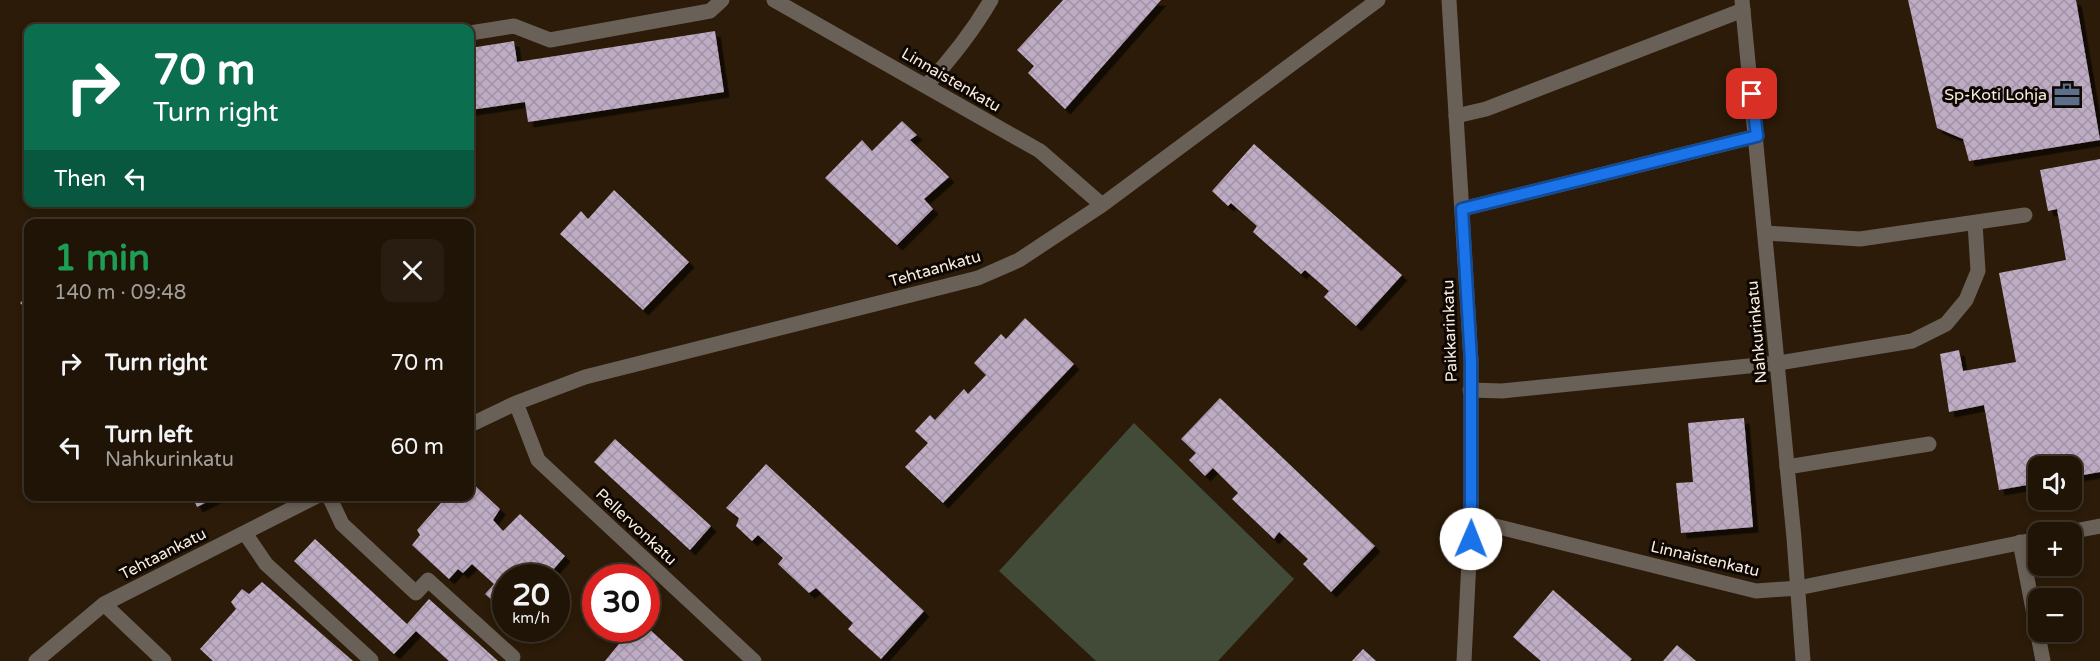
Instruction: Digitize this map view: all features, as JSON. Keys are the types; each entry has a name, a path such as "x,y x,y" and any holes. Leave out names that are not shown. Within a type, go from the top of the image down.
{"street":[{"path":"474,32 514,26 550,40 710,11 722,0"},
{"name":"Linnaistenkatu","path":"774,0 1040,151 1102,205"},
{"path":"926,86 947,62 992,0"},
{"name":"Tehtaankatu","path":"474,423 516,403 585,377 978,278 1019,260 1102,205 1378,0"},
{"name":"Paikkarinkatu","path":"1449,0 1471,361 1471,520 1464,661"},
{"path":"1456,116 1486,109 1743,5"},
{"name":"Nahkurinkatu","path":"1743,5 1778,363 1803,661"},
{"path":"1462,209 1757,136"},
{"path":"1766,233 1860,239 2025,215"},
{"path":"1470,390 1502,391 1778,363 1912,341 1946,324 1966,300 1978,271 1975,223"},
{"name":"Pellervonkatu","path":"516,403 538,460 754,661"},
{"path":"1787,467 1929,444"},
{"name":"Tehtaankatu","path":"36,661 104,604 307,501"},
{"path":"331,501 342,524 416,593 428,580 513,657"},
{"name":"Linnaistenkatu","path":"1471,520 1756,591 1798,588 2028,541"},
{"path":"2082,529 2100,526"},
{"path":"245,533 266,564 371,660"},
{"path":"2020,542 2043,661"},
{"path":"104,604 164,661"}],"green space":[{"path":"1134,423 1294,579 1218,661 1096,661 999,571"}],"building":[{"path":"1063,0 1161,0 1065,109 1028,73 1034,66 1017,50"},
{"path":"1908,0 2076,0 2100,140 1969,161 1963,139 1937,128"},
{"path":"715,31 724,92 528,122 525,102 474,109 474,47 514,41 517,62"},
{"path":"902,121 917,135 910,140 949,177 924,199 933,209 897,245 825,178 862,140 872,151"},
{"path":"1254,144 1402,275 1356,326 1324,297 1329,291 1305,270 1301,274 1253,232 1257,226 1231,203 1228,206 1212,191"},
{"path":"2100,159 2100,472 2082,475 2082,456 2028,456 2028,485 1999,490 1984,405 1949,412 1940,354 1959,350 1963,371 2016,362 1999,273 2066,260 2057,209 2048,211 2040,170"},
{"path":"614,190 689,262 643,310 560,234 581,211 588,219"},
{"path":"1025,318 1074,364 943,503 905,467 928,443 915,431 930,415 935,420 964,389 968,394 986,375 974,363 1001,334 1006,339"},
{"path":"1220,398 1375,546 1331,592 1303,564 1308,559 1279,532 1274,539 1232,499 1238,493 1213,468 1205,476 1189,460 1196,453 1181,439"},
{"path":"1744,418 1753,527 1681,533 1676,483 1693,482 1688,423"},
{"path":"615,439 711,526 690,550 594,462"},
{"path":"766,464 924,611 881,659 848,629 853,623 816,588 809,593 778,564 783,558 758,535 752,541 736,526 739,518 726,508"},
{"path":"474,485 500,509 493,520 503,531 520,514 565,556 558,564 492,564 492,582 472,564 463,573 458,569 449,579 412,545 420,535 417,530 443,501 474,501"},
{"path":"194,501 209,501 197,507"},
{"path":"315,539 407,624 429,599 498,661 449,661 416,631 394,654 294,561"},
{"path":"262,582 353,661 213,661 200,649 236,609 231,602 242,589 249,594"},
{"path":"492,586 492,600 485,594"},
{"path":"1553,590 1632,659 1630,661 1541,661 1513,637"},
{"path":"660,639 684,661 605,661 621,642 660,642"},
{"path":"1677,645 1696,661 1663,661"},
{"path":"1363,649 1376,661 1352,661"}],"place":[{"name":"Sp-Koti Lohja","path":"2067,95"}],"route":[{"path":"1471,539 1471,361 1462,209 1757,136 1752,94"}]}
